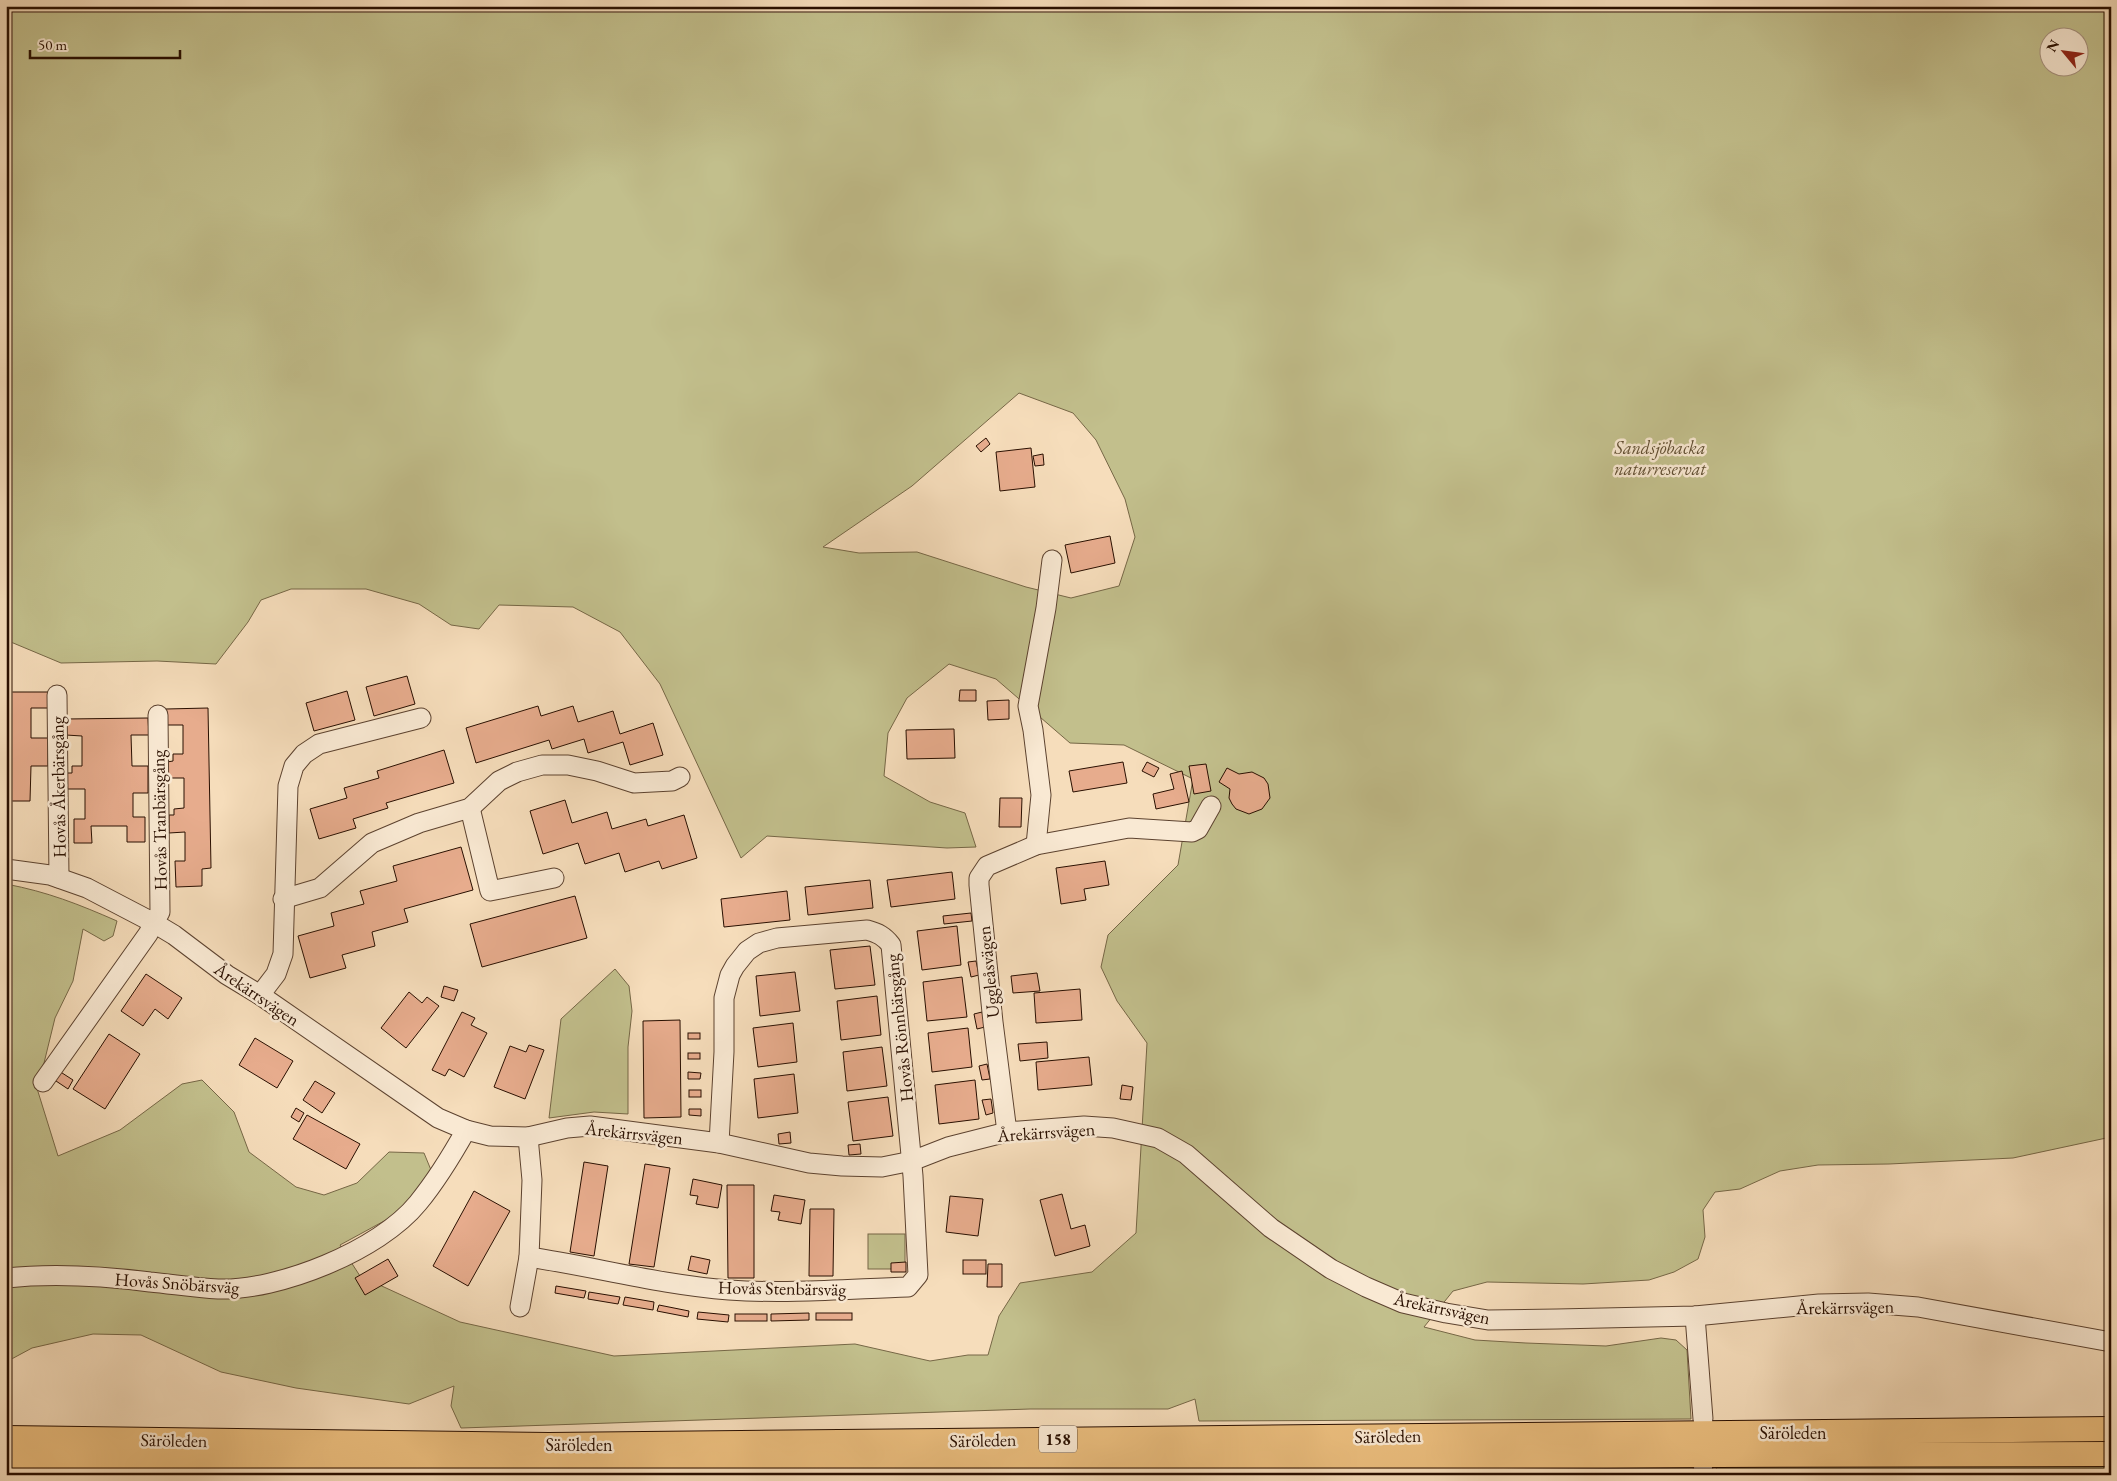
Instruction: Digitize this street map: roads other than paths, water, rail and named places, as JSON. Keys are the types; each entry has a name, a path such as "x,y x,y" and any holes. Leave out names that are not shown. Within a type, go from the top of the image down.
{"main road":[{"name":"Säröleden","path":"6,1438 549,1445 2111,1429"},
{"name":"Säröleden","path":"6,1460 560,1466 1707,1455 2111,1454"}],"street":[{"path":"1036,845 1041,796 1033,730 1028,706 1046,608 1052,560"},
{"name":"Hovås Åkerbärsgång","path":"56,695 59,878"},
{"name":"Hovås Tranbärsgång","path":"154,923 160,912 158,715"},
{"path":"260,995 276,974 283,954 283,899 288,786 294,766 304,754 318,744 421,718"},
{"path":"283,899 320,888 372,843 419,823 470,808 499,781 517,772 542,765 568,765 597,771 634,783 672,781 680,777"},
{"name":"Uggleåsvägen","path":"1007,1132 993,1022 979,878 986,866 1036,845 1129,828 1192,832 1198,829 1211,806"},
{"path":"470,808 490,891 554,878"},
{"name":"Årekärrsvägen","path":"6,869 59,878 87,888 154,923 174,935 227,975 260,995 438,1118 466,1130 490,1136 528,1137 567,1128 590,1126 719,1143 809,1163 834,1166 882,1167 912,1161 948,1147 1007,1132 1084,1126 1113,1128 1158,1138 1186,1154 1243,1205 1299,1249 1357,1283 1403,1303 1488,1320 1695,1316 1819,1304 1876,1304 1918,1307 2111,1342"},
{"path":"43,1082 154,923"},
{"name":"Hovås Rönnbärsgång","path":"719,1143 724,1052 724,998 730,975 735,966 747,951 759,943 777,938 866,930 885,937 891,944 912,1161"},
{"name":"Hovås Snöbärsväg","path":"6,1278 31,1275 106,1278 219,1289 248,1288 282,1279 339,1259 369,1244 400,1221 418,1204 466,1130"},
{"path":"520,1307 529,1257 532,1180 528,1137"},
{"name":"Hovås Stenbärsväg","path":"529,1257 728,1290 768,1291 908,1286 918,1275 912,1161"},
{"path":"1695,1316 1703,1419"}],"park label":[{"name":"Sandsjöbacka naturreservat","path":"1660,457"}]}
